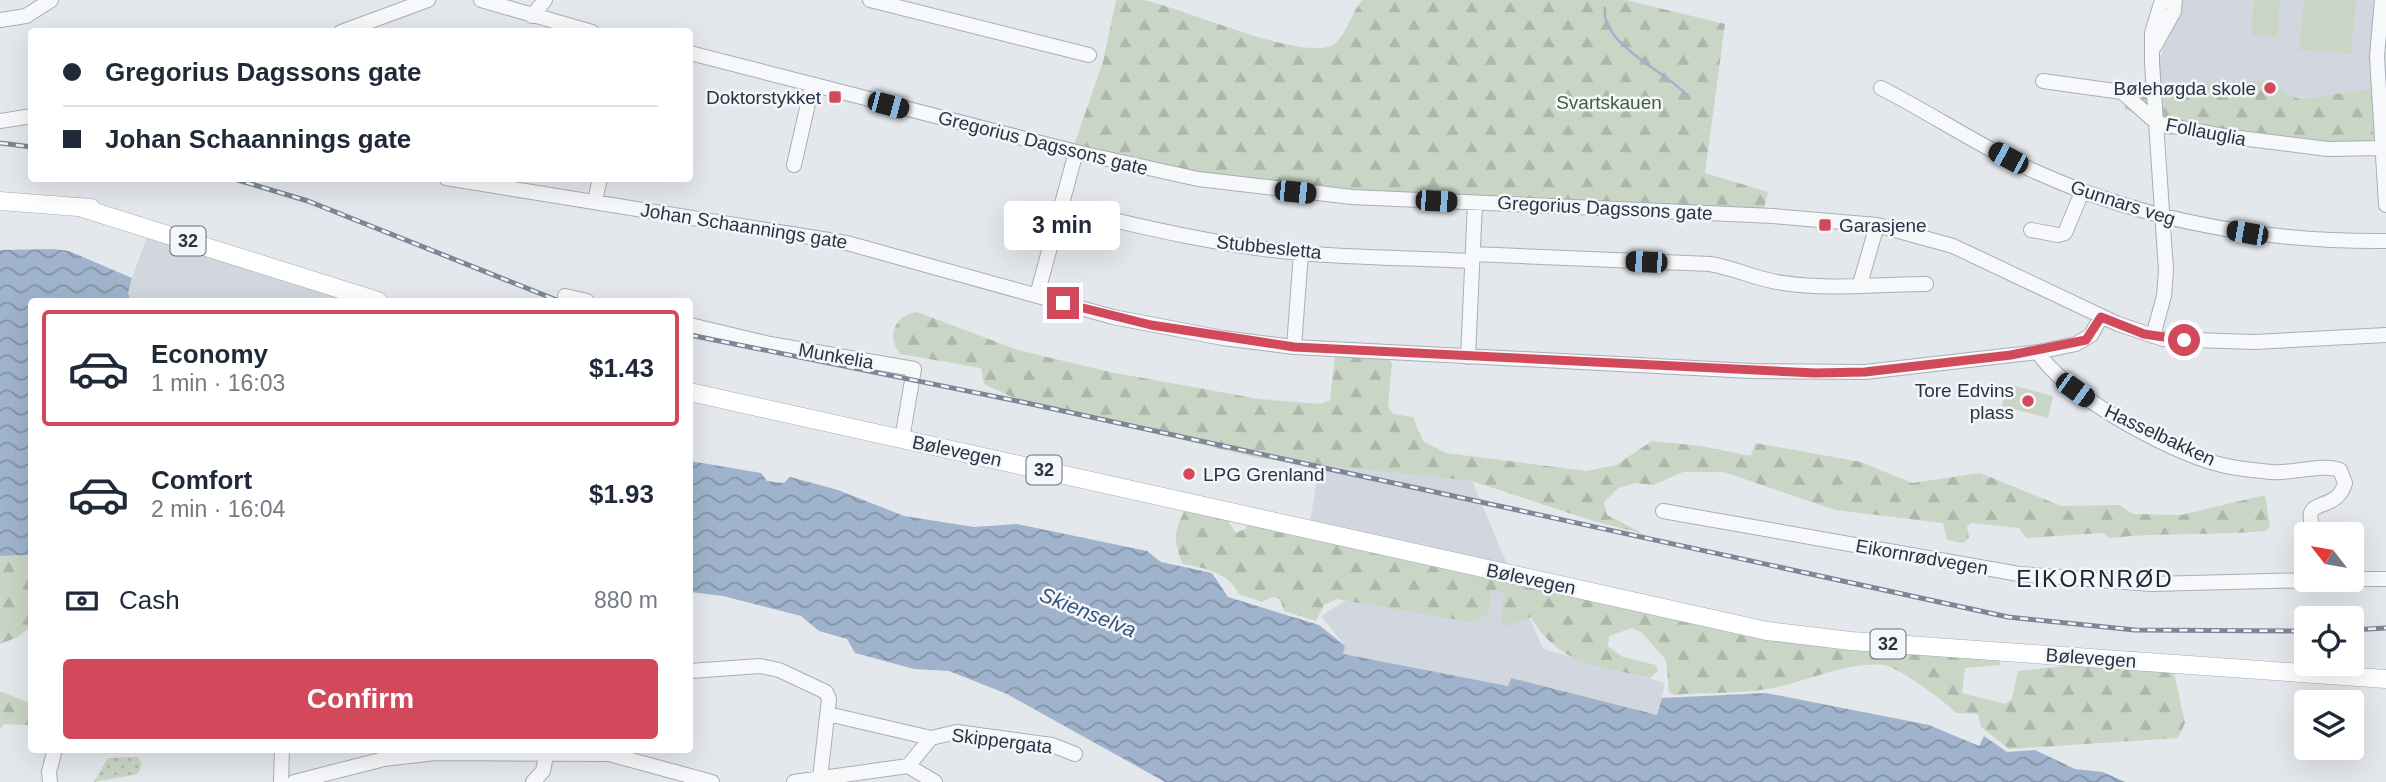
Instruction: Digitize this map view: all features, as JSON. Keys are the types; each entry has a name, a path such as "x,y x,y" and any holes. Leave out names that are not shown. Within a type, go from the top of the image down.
{"main road":[{"name":"32","path":"5,203 111,210 156,221 358,297"},
{"name":"Bølevegen","path":"693,393 1767,631 1851,641 2386,679"}],"street":[{"path":"0,20 26,16 51,0"},
{"path":"352,28 428,0"},
{"path":"481,0 537,22 570,28"},
{"path":"537,22 545,0"},
{"path":"875,0 1089,55"},
{"path":"2153,336 2164,296 2166,270 2152,33 2162,0"},
{"path":"2153,48 2174,11 2175,0"},
{"path":"2382,0 2377,56 2386,205"},
{"name":"Gregorius Dagssons gate","path":"693,54 1076,152 1198,179 1258,188 1475,202 1773,216 1877,225 1953,246 2101,317 2153,336 2255,342 2386,335"},
{"name":"Follauglia","path":"2043,81 2122,92 2157,122 2289,146 2382,148"},
{"path":"794,165 812,86"},
{"name":"Gunnars veg","path":"1881,88 2008,158 2082,192 2164,218 2267,236 2386,241"},
{"path":"0,121 28,117"},
{"path":"1037,295 1063,208 1076,152"},
{"name":"Johan Schaannings gate","path":"472,182 847,243 1113,317 1223,338 1294,347 1834,373 2038,352 2086,340 2101,317"},
{"path":"595,201 599,182"},
{"path":"2031,230 2058,235 2065,233 2082,192"},
{"path":"1468,357 1475,202"},
{"name":"Stubbesletta","path":"1063,208 1161,232 1301,253 1710,264 1730,267 1780,283 1926,284"},
{"path":"1860,284 1877,225"},
{"path":"1294,347 1301,253"},
{"path":"565,296 574,298"},
{"name":"Munkelia","path":"693,326 770,344 914,369 902,439"},
{"name":"Hasselbakken","path":"2038,352 2060,379 2089,401 2111,415 2207,460 2281,473 2328,467 2340,470 2345,482 2340,494 2329,504 2315,507 2309,513 2310,522"},
{"name":"Eikornrødvegen","path":"1663,512 2019,574 2152,583 2294,580"},
{"name":"Eikornrødvegen","path":"2364,579 2386,579"},
{"path":"693,671 743,665 779,670 826,692 830,699 820,778"},
{"name":"Skippergata","path":"828,714 931,738 957,732 1052,745 1075,754"},
{"path":"908,766 931,738"},
{"path":"50,782 49,772 54,753"},
{"path":"281,782 282,753"},
{"path":"294,782 323,779 419,753 558,753"},
{"path":"585,753 625,758 707,781"},
{"path":"533,782 542,771 546,755"},
{"path":"794,782 908,766 935,782"}],"shaded area":[{"name":"Bølehøgda skole","path":"2180,0 2382,0 2382,148 2162,114 2159,62"},
{"path":"149,231 346,298 130,298 128,293"},
{"path":"1320,463 1472,481 1543,649 1665,683 1658,716 1511,678 1508,686 1342,654 1345,646 1321,616 1348,599 1310,521"}],"green space":[{"name":"Svartskauen","path":"1116,0 1143,0 1272,41 1298,47 1319,48 1334,44 1339,39 1363,0 1626,0 1725,24 1705,173 1768,192 1764,209 1415,195 1199,176 1073,148 1103,62"},
{"path":"2254,0 2280,0 2277,37 2251,35"},
{"path":"2304,0 2356,0 2351,54 2299,50"},
{"path":"2260,80 2301,100 2372,88 2373,137 2358,148 2178,123 2174,135 2166,135 2159,133 2124,108 2141,84 2196,87"},
{"path":"917,312 1018,350 1110,372 1259,399 1320,404 1330,400 1335,356 1387,358 1392,364 1388,406 1393,414 1413,417 1423,441 1446,453 1586,471 1616,465 1652,441 1701,446 1751,456 1755,443 1861,462 1912,483 1980,473 2061,506 2119,505 2133,514 2181,515 2265,495 2270,527 2265,531 2246,532 2109,538 2103,533 2026,538 2019,528 1971,523 1967,526 1969,538 1963,543 1947,540 1943,523 1835,510 1724,472 1683,472 1653,485 1635,483 1618,488 1604,502 1607,515 1644,534 1593,521 1472,481 1258,458 1022,402 984,384 981,368 900,354 894,340 895,328 903,318"},
{"name":"Tore Edvins plass","path":"2008,384 2053,396 2048,418 2002,406"},
{"path":"1195,511 1226,518 1236,533 1245,529 1249,521 1750,637 1860,650 1999,660 2001,665 1965,668 1962,693 2006,704 2012,698 2018,671 2075,665 2174,673 2185,723 2178,738 2009,749 1981,727 1978,714 1956,713 1921,685 1884,665 1838,670 1761,690 1675,695 1669,692 1666,660 1641,632 1632,628 1609,636 1608,646 1623,657 1656,665 1658,671 1650,678 1598,666 1568,655 1554,646 1531,617 1505,626 1501,623 1504,595 1498,590 1491,594 1488,614 1470,622 1337,599 1324,605 1316,621 1284,611 1280,599 1272,597 1262,602 1239,594 1222,576 1207,569 1183,564 1176,544 1176,532 1184,512"},
{"path":"28,555 28,629 18,637 0,644 0,556"},
{"path":"0,691 28,703 28,725 4,724 0,730"},
{"path":"137,757 142,763 138,774 94,782 108,758"}],"water":[{"path":"0,250 69,251 132,278 128,293 130,298 28,298 28,555 0,556"},
{"name":"Skienselva","path":"693,462 761,473 767,481 784,483 790,477 838,490 904,516 974,527 1017,524 1147,551 1161,562 1212,573 1228,597 1319,625 1345,646 1343,654 1508,686 1511,678 1657,715 1662,698 1766,693 1929,725 1979,746 1984,736 2007,752 2035,750 2075,769 2103,772 2125,782 1165,782 1007,694 949,671 914,669 855,653 847,639 819,631 801,616 723,596 693,592"}],"waterway":[{"path":"1605,8 1606,21 1623,45 1690,98"}],"railway":[{"path":"0,143 28,146"},
{"path":"244,182 308,201 551,298"},
{"path":"693,336 1022,402 2008,617 2135,630 2294,631"},
{"path":"2364,629 2386,628"}],"place":[{"name":"Bølehøgda skole","path":"2270,88"},
{"name":"Doktorstykket","path":"835,97"},
{"name":"Garasjene","path":"1825,225"},
{"name":"Tore Edvins plass","path":"2028,401"},
{"name":"LPG Grenland","path":"1189,474"}],"district":[{"name":"EIKORNRØD","path":"2095,579"}],"route":[{"path":"1063,303 1151,325 1294,347 1815,373 1865,372 2038,352 2086,340 2101,317 2144,334 2163,339 2184,340"}]}
